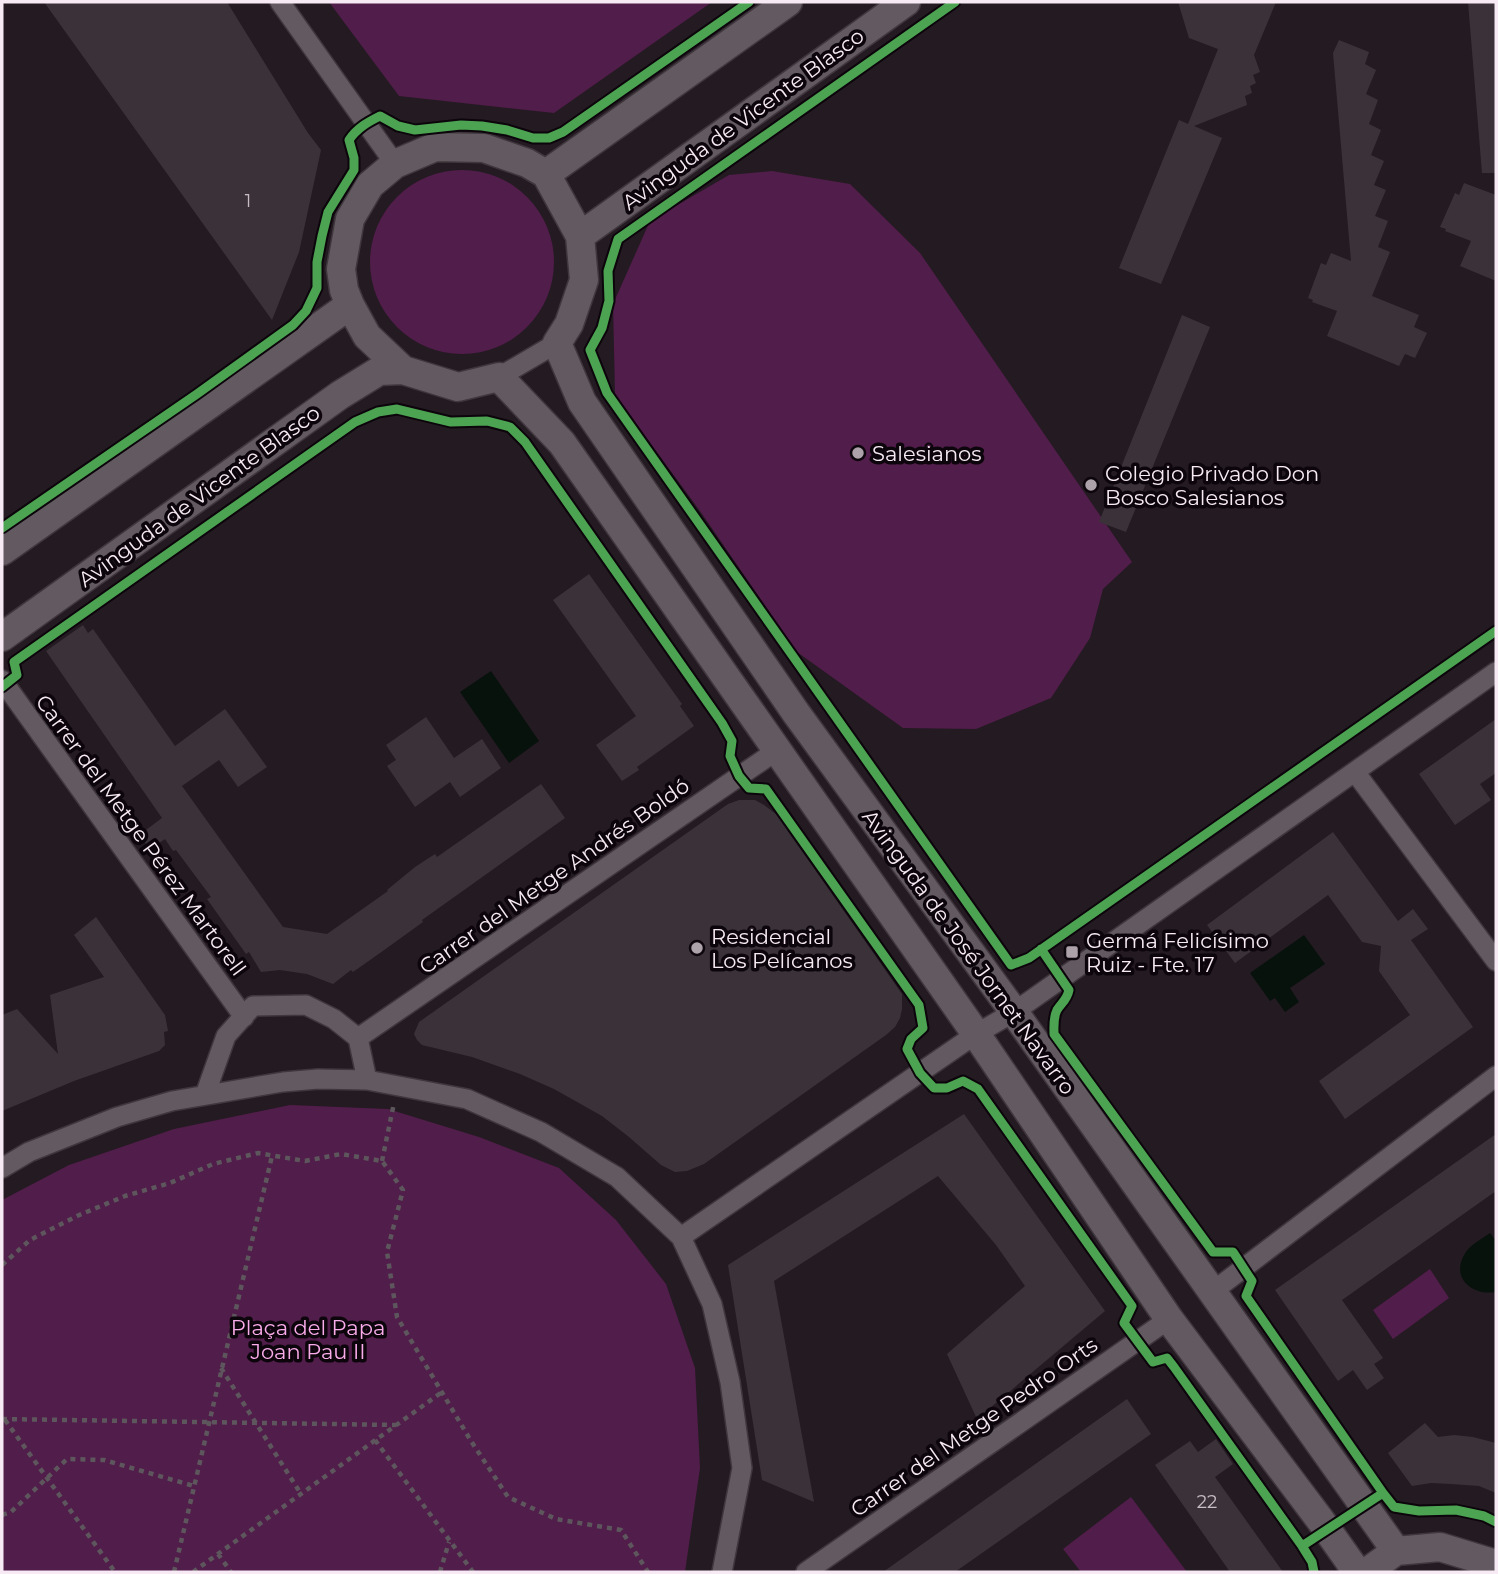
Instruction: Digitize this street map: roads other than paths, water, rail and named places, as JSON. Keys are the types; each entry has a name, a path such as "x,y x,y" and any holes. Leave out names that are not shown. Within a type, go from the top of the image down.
{"street":[{"path":"280,2 395,164"},
{"path":"546,174 788,2"},
{"name":"Avinguda de Vicente Blasco","path":"580,236 906,2"},
{"path":"435,147 484,148 527,163 546,174 580,236 584,280 569,324 557,343 499,377 458,387 403,370 367,336 344,290 341,270 350,219 370,185 395,164 435,147"},
{"path":"2,551 350,305"},
{"name":"Avinguda de José Jornet Navarro","path":"557,343 582,402 796,713 1014,1012 1396,1551"},
{"name":"Avinguda de Vicente Blasco","path":"2,637 340,395 379,371 403,370"},
{"name":"Avinguda de José Jornet Navarro","path":"499,377 562,443 976,1034 1169,1320 1357,1572"},
{"path":"681,1237 976,1034 1014,1012 1496,672"},
{"name":"Carrer del Metge Pérez Martorell","path":"2,680 244,1017"},
{"name":"Carrer del Metge Andrés Boldó","path":"358,1038 776,751"},
{"path":"1355,772 1496,961"},
{"path":"205,1095 226,1036 253,1006 306,1005 334,1019 358,1038 368,1080"},
{"path":"1212,1292 1496,1076"},
{"path":"2,1168 29,1152 117,1117 172,1101 282,1082 318,1079 368,1080 467,1100 541,1132 617,1177 681,1237 712,1304 730,1382 742,1468 727,1569"},
{"name":"Carrer del Metge Pedro Orts","path":"806,1572 1169,1320"},
{"path":"1367,1572 1396,1551 1440,1547 1489,1563 1496,1569"}],"place":[{"name":"Salesianos","path":"858,453"},
{"name":"Colegio Privado Don Bosco Salesianos","path":"1091,485"},
{"name":"Residencial Los Pelícanos","path":"697,948"},
{"name":"Germá Felicísimo Ruiz - Fte. 17","path":"1072,952"}],"park label":[{"name":"Plaça del Papa Joan Pau II","path":"308,1339"}]}
